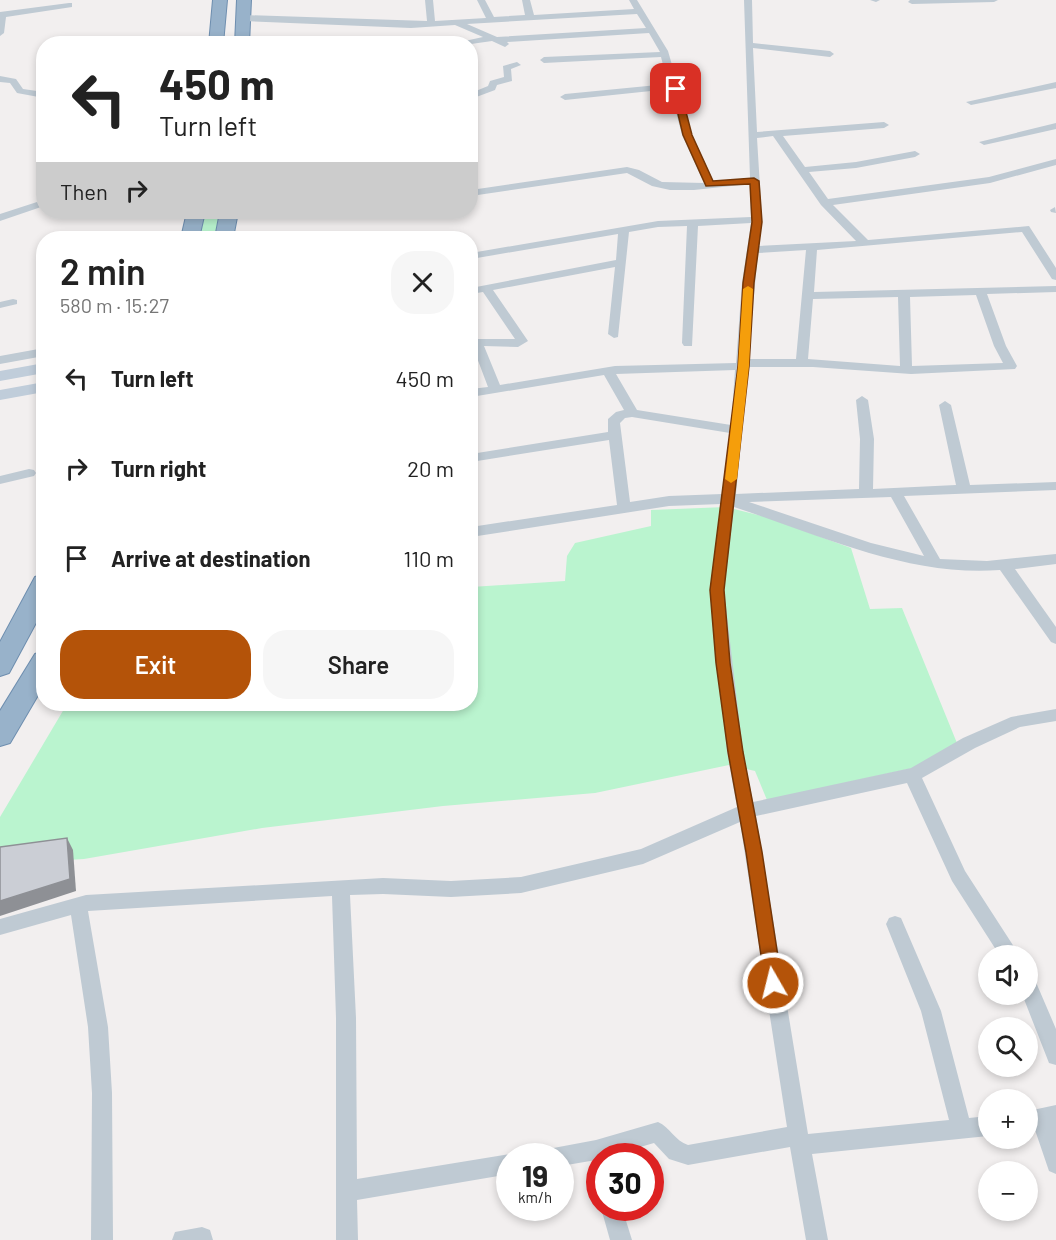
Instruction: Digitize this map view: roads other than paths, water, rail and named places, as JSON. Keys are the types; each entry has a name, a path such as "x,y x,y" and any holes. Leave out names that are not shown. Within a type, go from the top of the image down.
{"highway":[{"path":"217,36 220,0"},
{"path":"242,36 244,0"},
{"path":"218,19 243,18"},
{"path":"36,598 4,660 36,661"},
{"path":"0,735 36,673"}],"main road":[{"path":"0,376 36,369"},
{"path":"0,395 36,388"}],"street":[{"path":"429,0 431,24"},
{"path":"481,0 491,20"},
{"path":"526,0 530,17"},
{"path":"648,0 633,0 665,54 687,135 710,184"},
{"path":"748,0 757,220 748,283 744,364 737,430 717,590 723,663 735,752 817,1240"},
{"path":"912,2 994,0"},
{"path":"0,33 1,15 69,5"},
{"path":"243,18 431,24 639,11"},
{"path":"458,23 514,47"},
{"path":"478,41 651,30"},
{"path":"749,45 830,54"},
{"path":"544,60 665,54"},
{"path":"478,93 492,88 493,82 509,79 506,68 517,65"},
{"path":"0,80 14,81 20,91 36,94"},
{"path":"971,102 1056,85"},
{"path":"565,97 675,86"},
{"path":"752,135 884,125"},
{"path":"984,142 1056,126"},
{"path":"776,133 825,203 865,244"},
{"path":"802,170 856,165 915,154"},
{"path":"825,203 990,180 1056,162"},
{"path":"478,192 627,170 635,171 649,181 661,185 754,181"},
{"path":"0,218 36,205"},
{"path":"478,255 624,229 693,222 757,220"},
{"path":"688,343 693,222"},
{"path":"753,250 865,244 1024,228 1056,277"},
{"path":"614,334 624,229"},
{"path":"802,363 812,247"},
{"path":"478,290 621,262"},
{"path":"478,342 518,343 522,341 486,288"},
{"path":"808,296 1056,289"},
{"path":"478,392 608,371 744,364 802,363 906,369 1011,366 1000,345 980,290"},
{"path":"904,292 906,369"},
{"path":"0,305 14,302"},
{"path":"478,345 495,389"},
{"path":"0,360 36,353"},
{"path":"608,371 632,413"},
{"path":"862,400 867,439 866,493"},
{"path":"945,405 964,490"},
{"path":"624,507 613,422 621,415 632,413 737,430"},
{"path":"478,457 614,435"},
{"path":"0,480 29,473"},
{"path":"478,531 529,525 669,501 1056,486"},
{"path":"895,492 935,562"},
{"path":"728,500 885,551 935,562 970,566 1056,559"},
{"path":"1003,563 1056,638"},
{"path":"0,927 78,905 383,886 451,889 521,885 643,856 746,811 912,775 1017,721 1056,715"},
{"path":"912,775 958,876 1004,945"},
{"path":"341,888 346,1018 347,1240"},
{"path":"78,905 98,1027 102,1093 102,1240"},
{"path":"895,924 931,1011 962,1128"},
{"path":"1037,1005 1056,1056"},
{"path":"1042,1118 1056,1164"},
{"path":"632,1143 658,1132 676,1152 688,1155 799,1140 978,1127"},
{"path":"347,1191 496,1166"},
{"path":"616,1221 621,1240"},
{"path":"183,1240 202,1238 202,1240"}]}
